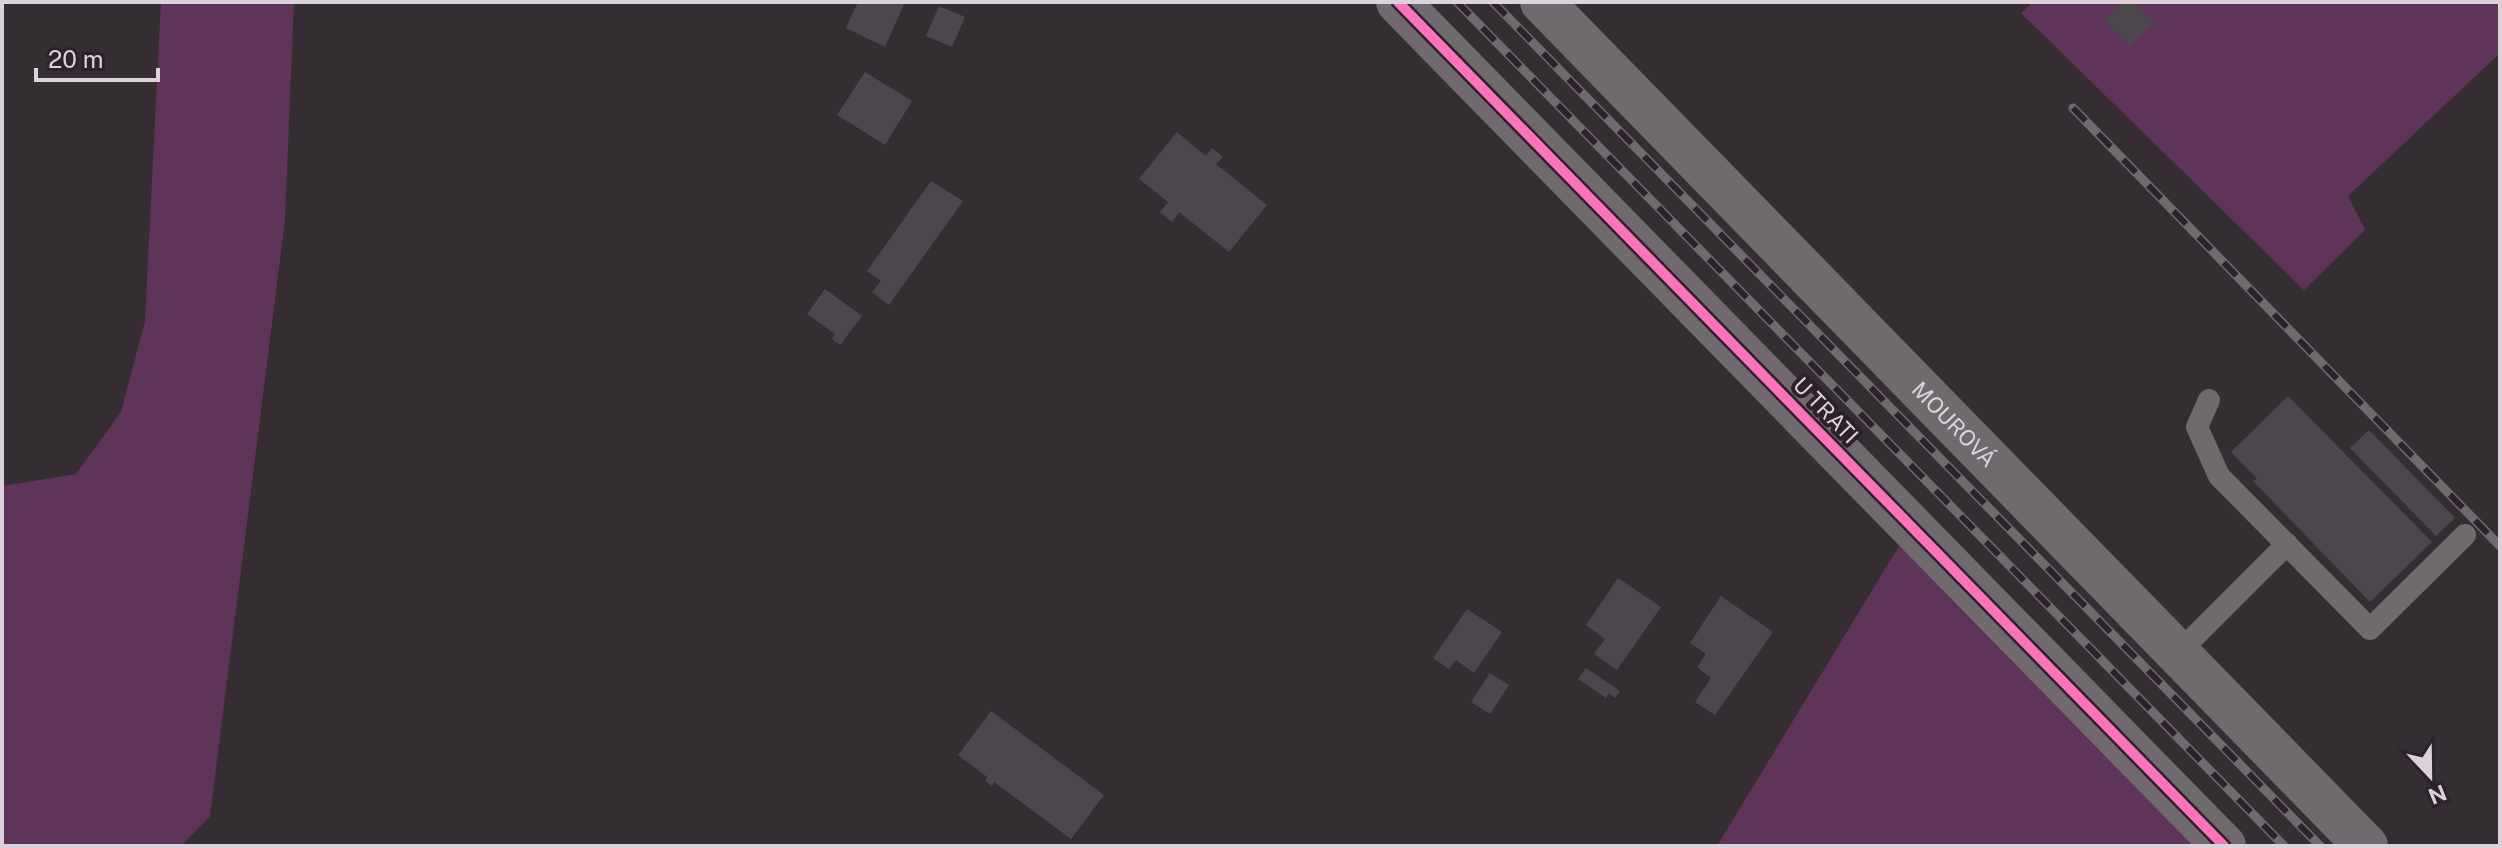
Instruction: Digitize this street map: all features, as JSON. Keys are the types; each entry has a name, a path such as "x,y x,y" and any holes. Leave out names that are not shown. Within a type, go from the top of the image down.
{"street":[{"name":"U TRATI","path":"1398,2 2224,846"},
{"name":"MOUROVÁ","path":"1542,2 2366,846"}],"lane":[{"path":"2209,400 2197,427 2219,476 2370,629 2465,535"},
{"path":"2178,653 2287,544"}],"shaded area":[{"path":"161,2 294,2 285,220 210,816 181,846 2,846 2,486 76,474 121,412 145,321"},
{"path":"2033,2 2500,2 2500,53 2348,196 2365,230 2304,290 2021,13"},
{"path":"1902,541 2195,846 1717,846"}],"building":[{"path":"858,2 905,2 885,47 846,28"},
{"path":"2122,2 2134,2 2154,22 2130,46 2104,20"},
{"path":"939,6 965,17 952,47 926,36"},
{"path":"865,72 912,101 885,145 837,115"},
{"path":"1177,132 1206,156 1212,148 1223,157 1216,164 1267,205 1229,252 1179,212 1172,222 1160,212 1168,202 1139,179"},
{"path":"931,181 963,201 889,305 872,292 881,281 867,271"},
{"path":"825,289 862,316 840,345 832,339 835,334 807,314"},
{"path":"2288,396 2432,542 2370,602 2253,481 2257,479 2231,452"},
{"path":"2369,430 2455,518 2436,536 2350,448"},
{"path":"1618,578 1661,607 1617,670 1594,654 1605,639 1586,625"},
{"path":"1721,596 1773,632 1715,715 1695,702 1711,678 1697,667 1706,654 1690,643"},
{"path":"1467,609 1502,632 1474,673 1456,660 1449,669 1433,658"},
{"path":"1586,668 1620,691 1615,698 1609,693 1606,698 1578,679"},
{"path":"1490,673 1509,685 1490,714 1471,702"},
{"path":"991,711 1104,795 1071,839 994,782 992,786 985,781 987,777 958,755"}],"railway":[{"path":"1457,2 2284,846"},
{"path":"1493,2 2320,846"},
{"path":"2073,108 2500,546"}],"cycle path":[{"path":"1398,2 2224,846"}]}
